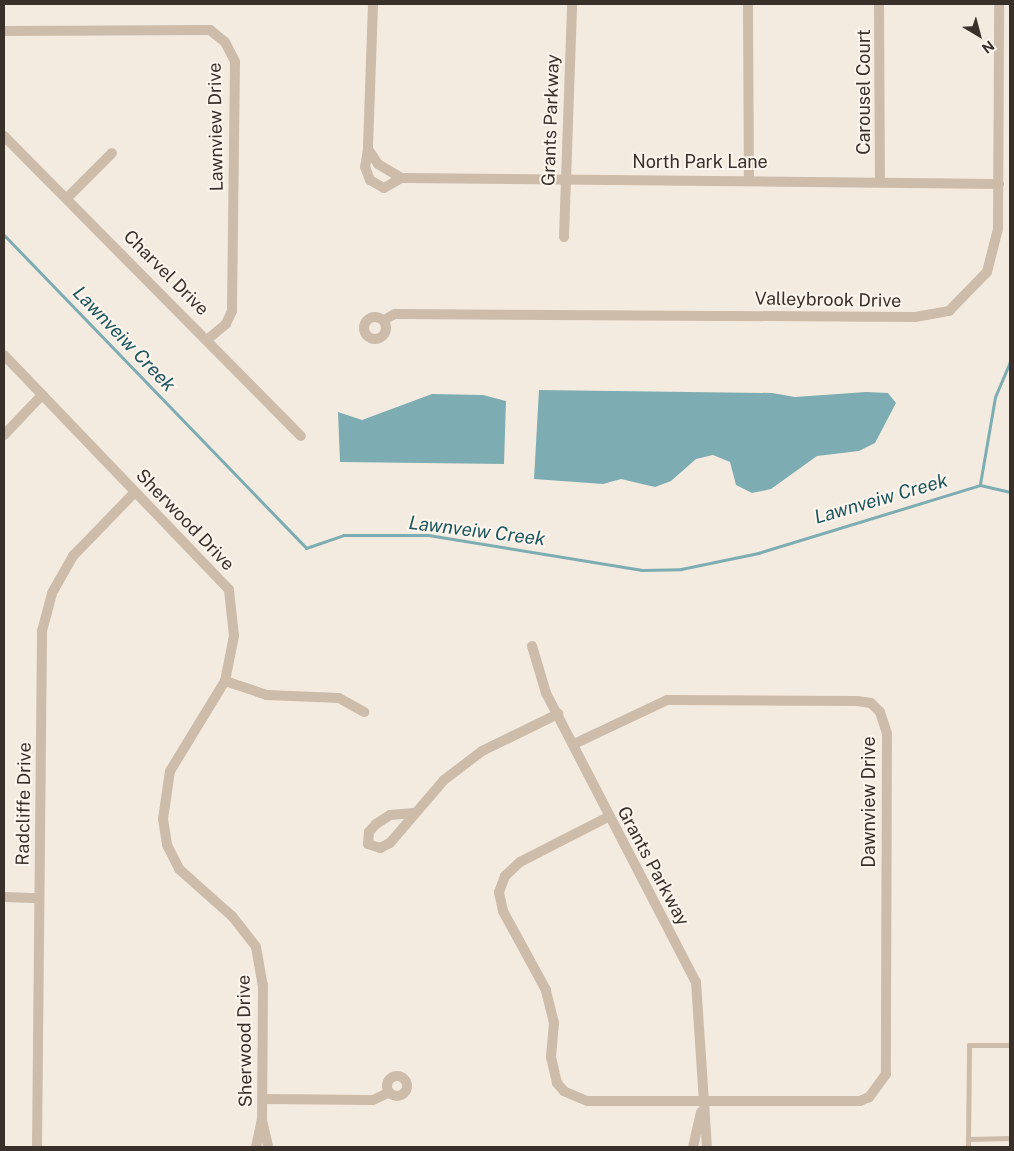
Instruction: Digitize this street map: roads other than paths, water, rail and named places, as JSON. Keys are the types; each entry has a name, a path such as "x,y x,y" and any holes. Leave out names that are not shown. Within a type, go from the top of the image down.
{"street":[{"path":"373,4 368,149 378,164 401,178"},
{"name":"Grants Parkway","path":"564,237 572,4"},
{"path":"748,4 749,178"},
{"name":"Carousel Court","path":"880,4 880,181"},
{"name":"Valleybrook Drive","path":"384,320 396,314 932,316 962,301 987,272 998,229 999,4"},
{"name":"Lawnview Drive","path":"4,31 210,30 225,42 235,62 232,312 226,324 208,338"},
{"name":"Charvel Drive","path":"4,136 68,197 302,436"},
{"name":"North Park Lane","path":"368,149 365,167 370,180 384,188 401,178 749,178 999,184"},
{"path":"68,197 112,153"},
{"name":"Sherwood Drive","path":"4,355 229,590 234,636 225,681 170,771 163,819 167,845 179,869 232,916 256,947 263,985 263,1099 262,1120 256,1147"},
{"path":"4,435 42,396"},
{"name":"Radcliffe Drive","path":"38,1147 42,631 52,593 74,556 135,492"},
{"name":"Grants Parkway","path":"532,646 536,668 608,818 696,982 701,1009 701,1112 707,1147"},
{"path":"225,681 268,695 339,698 364,712"},
{"name":"Dawnview Drive","path":"574,744 667,700 849,701 871,703 880,712 887,734 886,1074 875,1090 860,1102 701,1098"},
{"path":"414,813 469,760 558,714"},
{"path":"608,818 520,862 505,876 499,892 503,911 552,1008 551,1057 557,1083 564,1091 587,1101 701,1098"},
{"path":"4,897 39,898"},
{"path":"263,1099 373,1100 388,1093"},
{"name":"Grants Parkway","path":"693,1147 701,1112"},
{"name":"Sherwood Drive","path":"262,1120 268,1147"}],"lane":[{"path":"968,1147 969,1045 1010,1045"},
{"path":"968,1139 1010,1138"}],"water":[{"path":"539,390 772,393 795,397 866,392 888,393 896,403 875,443 859,451 817,456 771,489 752,493 736,485 730,462 713,455 696,459 671,481 655,487 621,479 603,484 534,479"},
{"path":"432,394 483,395 506,401 504,464 340,462 338,412 362,420"}],"waterway":[{"name":"Lawnveiw Creek","path":"4,235 306,548 343,535 428,535 642,570 681,569 758,553 980,485"},
{"path":"980,484 995,397 1010,362"},
{"path":"980,485 1010,492"}]}
